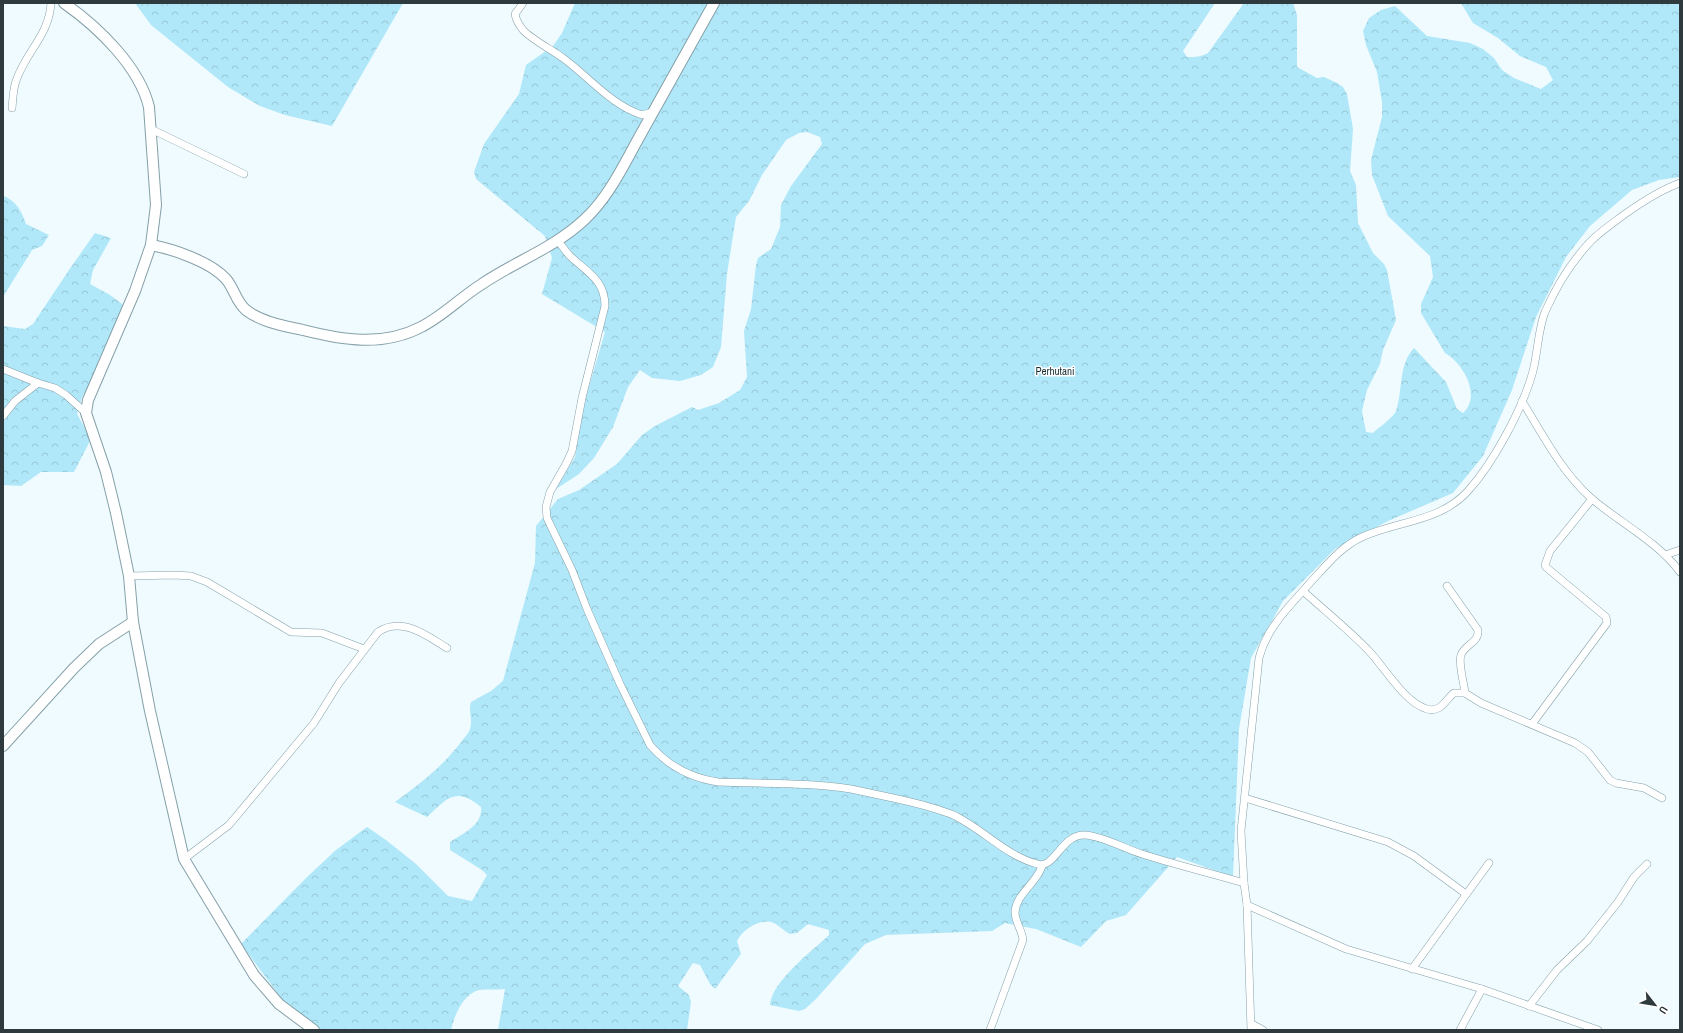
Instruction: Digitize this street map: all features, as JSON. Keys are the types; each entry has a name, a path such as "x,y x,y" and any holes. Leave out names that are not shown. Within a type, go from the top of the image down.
{"street":[{"path":"12,108 15,82 21,68 46,27 50,14 51,3"},
{"path":"64,3 94,27 112,45 138,80 146,95 151,130 156,205 151,245 134,291 88,400 86,413 106,472 129,576 133,622 150,711 184,859 254,975 279,1004 314,1030"},
{"path":"523,3 515,14 516,21 525,31 564,59 601,90 627,108 642,115 654,112"},
{"path":"151,245 175,250 194,258 217,271 230,284 240,304 254,315 272,322 316,334 374,341 397,337 422,327 492,277 558,241 572,231 597,208 618,175 654,112 714,3"},
{"path":"151,130 244,174"},
{"path":"1263,1030 1252,1027 1247,905 1244,883 1241,831 1259,658 1262,646 1282,614 1343,548 1352,542 1372,534 1436,514 1453,505 1468,492 1496,452 1522,401 1533,371 1540,328 1545,313 1571,265 1590,242 1602,231 1639,203 1680,183"},
{"path":"558,241 569,255 585,268 602,287 605,296 605,306 582,398 572,451 547,499 547,518 572,570 587,609 620,684 650,745 657,753 676,767 693,776 705,780 718,782 807,785 851,789 932,808 963,820 1003,848 1042,866"},
{"path":"3,369 55,388 86,413"},
{"path":"3,416 15,401 38,383"},
{"path":"74,402 88,400"},
{"path":"1522,401 1565,470 1592,499 1665,555 1680,572"},
{"path":"1532,724 1607,623 1606,617 1545,565 1550,551 1592,499"},
{"path":"1665,555 1680,550"},
{"path":"129,576 191,576 206,582 291,632 322,633 364,649"},
{"path":"1447,586 1478,630 1477,638 1464,651 1461,657 1465,693"},
{"path":"1303,591 1369,650 1388,672 1397,687 1421,706 1428,709 1439,708 1444,706 1454,693 1465,693 1481,702 1567,739 1582,747 1588,752 1610,780 1616,783 1644,788 1662,798"},
{"path":"3,746 74,668 99,644 133,622"},
{"path":"184,859 229,825 314,723 339,683 372,639 382,630 403,626 417,630 447,648"},
{"path":"1245,798 1388,842 1414,856 1466,894"},
{"path":"990,1030 1023,940 1016,918 1016,907 1021,897 1038,877 1042,866 1051,860 1067,841 1073,837 1086,835 1142,854 1244,883"},
{"path":"1412,968 1489,863"},
{"path":"1529,1006 1557,970 1587,941 1618,902 1634,877 1647,864"},
{"path":"1247,905 1346,949 1482,989 1598,1030"},
{"path":"1460,1030 1482,989"}],"green space":[{"path":"135,3 403,3 332,126 285,115 260,106 228,87 151,25"},
{"name":"Perhutani","path":"575,3 1215,3 1183,51 1187,57 1195,57 1208,53 1244,3 1293,3 1297,15 1297,67 1317,78 1324,77 1337,83 1343,87 1347,94 1353,129 1350,171 1356,185 1358,223 1373,253 1384,264 1387,270 1396,320 1383,350 1380,364 1367,390 1362,411 1366,432 1373,433 1395,413 1405,362 1414,348 1446,382 1457,409 1463,413 1471,398 1468,380 1464,372 1452,358 1445,353 1421,313 1421,304 1433,277 1430,256 1388,216 1372,175 1371,160 1382,117 1382,102 1377,72 1366,45 1363,31 1369,18 1381,10 1395,6 1427,36 1470,43 1483,49 1494,58 1502,70 1514,78 1541,89 1553,80 1546,67 1520,56 1498,38 1473,23 1461,3 1680,3 1680,177 1659,180 1632,190 1590,226 1566,257 1536,317 1512,390 1483,456 1453,493 1388,521 1335,549 1283,601 1251,658 1239,729 1233,877 1177,857 1126,915 1106,921 1081,947 1036,929 1005,923 992,931 886,935 865,944 816,999 805,1009 799,1011 770,1005 772,996 777,987 794,967 829,935 829,930 808,924 797,933 790,934 774,923 761,922 751,926 739,937 737,941 741,954 715,989 710,984 700,965 693,963 678,986 689,995 691,1002 687,1030 498,1030 505,989 479,990 473,992 460,1006 454,1018 451,1030 316,1030 288,1007 241,944 336,850 367,827 416,864 448,896 472,901 487,875 482,870 450,850 450,842 476,824 481,813 481,807 465,797 452,797 440,804 427,817 395,802 439,767 454,751 469,731 471,725 471,702 491,691 503,681 535,563 536,526 558,499 579,490 617,464 642,435 655,426 692,407 698,410 719,403 740,390 747,377 744,331 751,309 758,258 771,249 780,227 781,205 791,186 822,144 820,137 807,132 799,133 786,140 762,175 749,201 736,217 727,274 721,347 713,367 701,375 680,381 652,378 640,370 628,387 613,427 594,458 579,474 556,489 575,457 583,407 605,332 542,294 552,258 545,236 476,179 474,172 484,144 519,94 526,65 553,46 562,33"},
{"path":"3,196 15,203 23,215 26,224 49,235 42,246 32,250 3,297"},
{"path":"95,233 111,238 93,270 90,284 110,295 125,306 96,375 82,397 77,414 91,439 74,472 41,472 21,486 3,485 3,326 25,329 33,324"}]}
